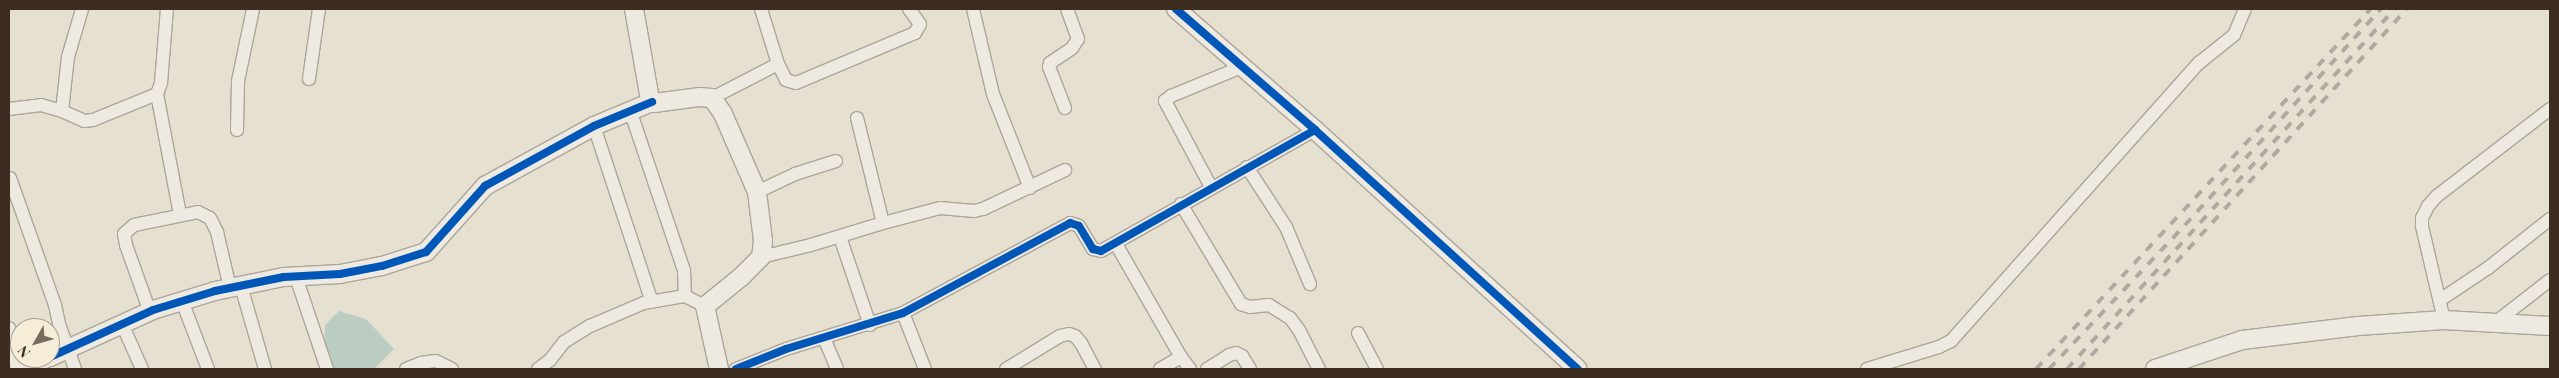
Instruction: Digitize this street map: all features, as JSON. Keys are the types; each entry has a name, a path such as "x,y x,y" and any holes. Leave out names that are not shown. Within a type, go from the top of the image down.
{"street":[{"path":"62,111 68,57 82,9"},
{"path":"167,9 161,83 157,94 180,215"},
{"path":"237,130 238,80 253,9"},
{"path":"309,79 319,9"},
{"path":"634,9 652,102"},
{"path":"761,9 778,64 786,80 796,82 915,33 920,24 909,9"},
{"path":"973,9 996,100 1030,188"},
{"path":"1065,108 1049,67 1050,63 1072,48 1078,39 1067,9"},
{"path":"1176,9 1244,66 1578,369"},
{"path":"1867,369 1940,347 1956,336 2199,63 2234,35 2244,9"},
{"path":"60,353 150,312 182,301 236,287 296,277 340,274 365,269 426,252 485,186 594,126 652,102 699,97 712,98 778,64"},
{"path":"1212,187 1165,101 1171,96 1244,66"},
{"path":"9,109 41,106 62,111 84,120 93,120 157,94"},
{"path":"712,98 723,114 757,192 763,241 761,257"},
{"path":"2444,320 2422,226 2422,218 2428,206 2437,196 2550,109"},
{"path":"630,110 684,270 685,296"},
{"path":"857,118 883,223"},
{"path":"594,126 652,302"},
{"path":"736,369 786,349 870,325 903,313 1070,223 1079,226 1088,244 1096,251 1101,251 1116,244 1181,204 1315,130"},
{"path":"757,192 795,174 836,160"},
{"path":"1247,168 1286,227 1310,284"},
{"path":"705,306 741,277 761,257 940,208 974,211 983,209 1065,170"},
{"path":"10,178 56,305 67,349 75,369"},
{"path":"1181,204 1241,304 1250,307 1269,305 1290,318 1299,330 1319,369"},
{"path":"150,312 126,245 124,234 134,225 198,212 210,218 217,232 265,369"},
{"path":"2440,300 2488,268 2550,219"},
{"path":"840,236 870,325"},
{"path":"1116,244 1181,357 1190,369"},
{"path":"296,277 327,369"},
{"path":"2496,322 2550,280"},
{"path":"538,369 550,360 564,342 590,326 652,302 685,296 705,306"},
{"path":"182,301 208,369"},
{"path":"705,306 717,368"},
{"path":"903,313 925,369"},
{"path":"2155,369 2242,340 2358,326 2444,320 2550,326"},
{"path":"122,324 142,369"},
{"path":"9,328 17,369"},
{"path":"1006,369 1060,336 1069,334 1081,343 1095,369"},
{"path":"1358,334 1377,369"},
{"path":"824,338 837,369"},
{"path":"1207,369 1228,354 1236,353 1242,356 1250,369"},
{"path":"1160,369 1181,357"},
{"path":"406,369 421,363 436,361 452,369"}],"shaded area":[{"path":"339,311 366,319 394,349 374,369 331,369 324,351 325,325"}],"railway":[{"path":"2036,369 2370,9"},
{"path":"2049,369 2185,225 2381,9"},
{"path":"2067,369 2395,9"},
{"path":"2079,369 2407,9"}],"cycle path":[{"path":"1176,9 1315,130 1578,369"},
{"path":"60,352 153,310 215,291 284,277 340,274 382,266 426,252 485,186 594,126 652,102"},
{"path":"736,369 786,349 903,313 1070,223 1079,226 1093,249 1101,251 1315,130"}]}
